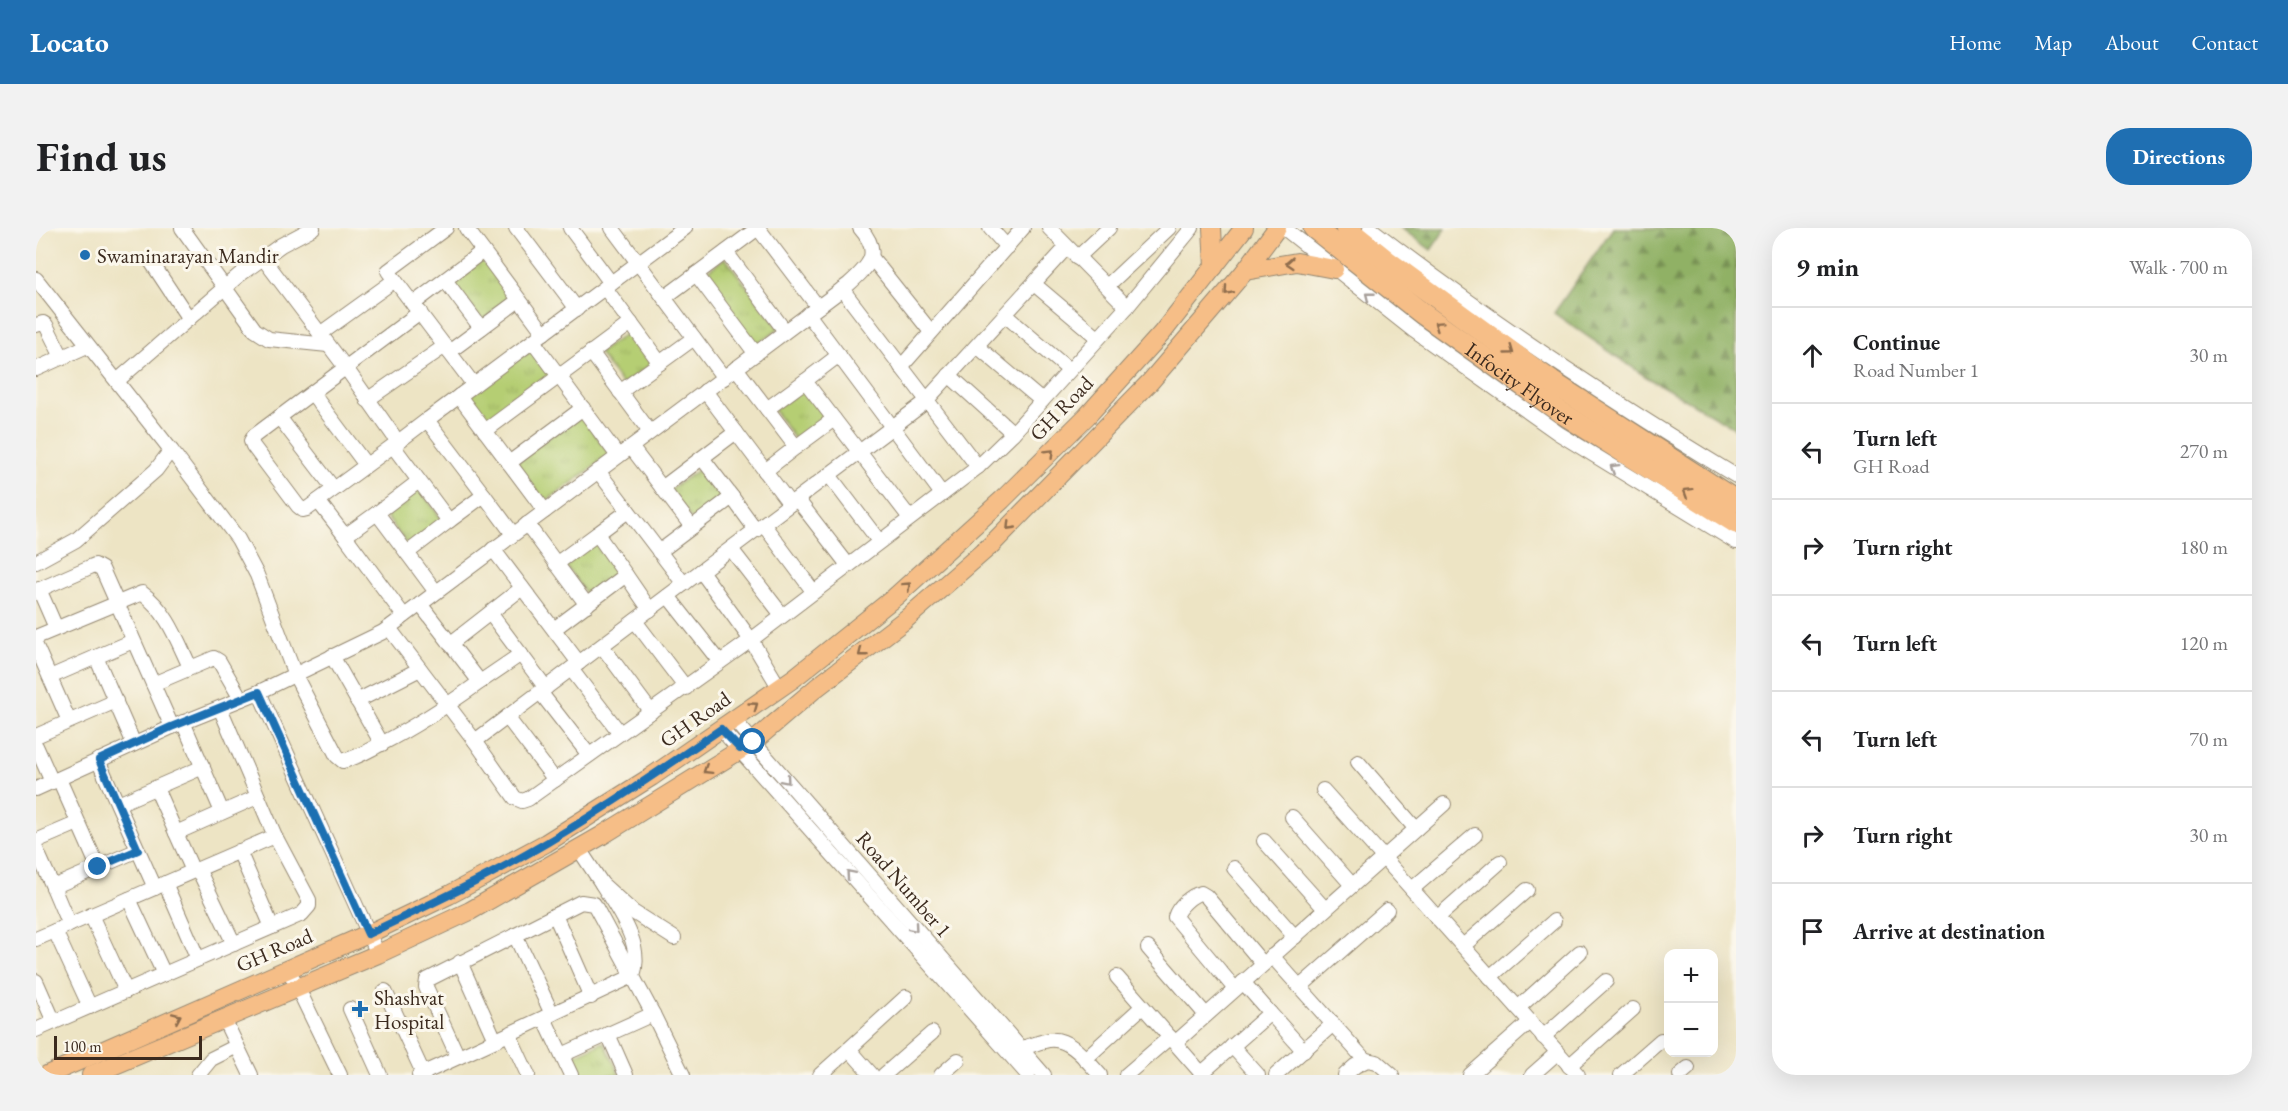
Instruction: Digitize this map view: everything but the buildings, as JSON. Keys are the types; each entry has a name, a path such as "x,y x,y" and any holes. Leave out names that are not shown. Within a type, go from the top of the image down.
{"highway":[{"name":"Infocity Flyover","path":"1314,228 1423,314 1559,411 1736,523"},
{"name":"Infocity Flyover","path":"1346,228 1387,261 1552,382 1736,501"}],"main road":[{"path":"1212,228 1214,267"},
{"name":"GH Road","path":"47,1075 368,934 449,895 546,843 651,777 794,678 896,597 1002,500 1087,416 1162,333 1244,228"},
{"name":"GH Road","path":"91,1075 378,954 470,911 579,849 746,746 816,688 906,619 991,545 1150,382 1245,271 1277,228"},
{"path":"1245,271 1297,262 1334,269"}],"street":[{"path":"117,381 263,258 281,245 313,228"},
{"path":"446,228 388,271 474,385"},
{"path":"466,228 544,333"},
{"path":"570,228 631,323 660,363"},
{"path":"612,228 724,378"},
{"path":"664,298 758,228 839,355 942,494"},
{"path":"990,228 1006,247"},
{"path":"901,367 1023,228"},
{"path":"1049,228 1066,248 1127,307"},
{"path":"1077,258 1109,228"},
{"path":"1107,286 1169,228"},
{"path":"389,628 475,741 515,798 522,801 528,799 686,688 978,468 1013,433 1127,307 1192,228"},
{"path":"1284,228 1413,330 1558,433 1736,542"},
{"path":"1370,228 1449,287 1594,387 1736,476"},
{"path":"36,789 177,725 259,692 389,628 842,289 867,267 872,258 871,243 863,229"},
{"path":"188,230 255,330 269,339 324,339 395,280"},
{"path":"483,251 445,280 417,308 346,368 254,436 251,441 253,446 303,510 533,342 638,263 677,230"},
{"path":"524,231 577,309"},
{"path":"475,741 926,401 1066,248"},
{"path":"726,252 785,331"},
{"path":"263,258 346,368 419,481 449,521"},
{"path":"872,258 932,332"},
{"path":"150,260 189,319"},
{"path":"696,274 756,354"},
{"path":"36,279 238,539 257,575 295,675 337,756 344,761 352,759 382,744 448,706 521,654"},
{"path":"445,280 481,328"},
{"path":"1034,284 1098,338"},
{"path":"842,289 978,468"},
{"path":"367,400 481,328 519,300"},
{"path":"1005,315 1069,370"},
{"path":"36,325 43,323 46,325 63,357"},
{"path":"485,431 631,323"},
{"path":"621,392 694,338"},
{"path":"533,342 618,456"},
{"path":"36,369 87,346"},
{"path":"977,346 1042,400"},
{"path":"591,352 650,432"},
{"path":"767,409 839,355"},
{"path":"736,368 796,447"},
{"path":"949,375 1013,433"},
{"path":"805,381 910,518"},
{"path":"705,392 765,471 794,501 848,566"},
{"path":"312,393 366,465"},
{"path":"459,396 545,511"},
{"path":"509,463 583,408"},
{"path":"279,417 334,489"},
{"path":"765,471 834,419"},
{"path":"427,420 513,534"},
{"path":"662,488 736,432"},
{"path":"631,447 692,527"},
{"path":"36,562 76,540 156,470 171,450"},
{"path":"702,458 732,497 813,591"},
{"path":"598,471 684,584"},
{"path":"829,475 879,542"},
{"path":"345,536 419,481"},
{"path":"407,552 484,495"},
{"path":"659,552 732,497"},
{"path":"318,501 404,616"},
{"path":"556,564 628,511"},
{"path":"377,513 436,592"},
{"path":"527,524 587,604"},
{"path":"597,534 650,610"},
{"path":"493,549 554,629 575,666 620,733"},
{"path":"731,549 782,615"},
{"path":"57,628 38,590 95,566 102,570 153,684 202,767 222,812"},
{"path":"701,571 751,640 779,687"},
{"path":"554,629 626,575"},
{"path":"450,644 522,588"},
{"path":"36,637 142,593 156,603 168,621 190,667"},
{"path":"669,596 720,662"},
{"path":"420,604 480,682"},
{"path":"490,613 521,654 543,690 589,755"},
{"path":"635,621 686,688"},
{"path":"50,677 133,641"},
{"path":"36,646 69,721"},
{"path":"602,646 651,712"},
{"path":"333,656 382,744"},
{"path":"96,657 134,744"},
{"path":"153,684 214,658 219,661 241,699"},
{"path":"357,700 420,669"},
{"path":"259,692 378,954"},
{"path":"36,736 116,701"},
{"path":"36,1030 302,915 309,906 309,900 257,797 220,708"},
{"path":"507,717 555,780"},
{"name":"Road Number 1","path":"727,725 1044,1075"},
{"path":"36,746 56,780 98,867"},
{"name":"Road Number 1","path":"746,746 1028,1075"},
{"path":"99,760 138,850 160,886 198,959"},
{"path":"1358,762 1416,829"},
{"path":"118,804 202,767"},
{"path":"156,788 234,944"},
{"path":"1323,790 1573,1070 1633,1009"},
{"path":"176,832 257,797"},
{"path":"1126,1075 1206,1015 1444,804"},
{"path":"1292,817 1352,885"},
{"path":"36,841 78,823"},
{"path":"1412,889 1475,835"},
{"path":"36,939 275,836"},
{"path":"1264,841 1325,909"},
{"path":"36,849 69,925"},
{"path":"385,991 422,1074 633,976 637,964 634,944 602,884 579,849"},
{"path":"52,887 138,850"},
{"path":"238,851 272,927"},
{"path":"1437,918 1500,862"},
{"path":"1234,868 1294,937"},
{"path":"602,884 633,912 674,938"},
{"path":"1463,946 1527,891"},
{"path":"1304,1051 1270,1013 1239,986 1175,917 1179,909 1193,896 1201,893 1206,896 1268,960 1300,987 1365,1060 1377,1062 1392,1075"},
{"path":"129,899 164,974"},
{"path":"458,1057 425,983 432,976 581,902 594,904 683,1075"},
{"path":"1300,987 1387,910"},
{"path":"92,915 126,991"},
{"path":"555,915 591,997"},
{"path":"1490,976 1554,921"},
{"path":"55,931 90,1007"},
{"path":"515,935 571,1075"},
{"path":"1148,948 1206,1015"},
{"path":"1518,1008 1580,952"},
{"path":"460,962 495,1040"},
{"path":"288,968 340,1075"},
{"path":"1116,977 1172,1040 1196,1072 1232,1047 1270,1013"},
{"path":"36,981 54,1022"},
{"path":"1544,1036 1606,981"},
{"path":"820,1075 906,997"},
{"path":"1085,1059 1143,1007"},
{"path":"350,1009 380,1075"},
{"path":"562,1055 653,1014"},
{"path":"224,1019 250,1075"},
{"path":"1470,1075 1530,1022"},
{"path":"1276,1075 1333,1024"},
{"path":"509,1034 525,1074"},
{"path":"608,1034 626,1075"},
{"path":"884,1075 932,1034"},
{"path":"1020,1048 1055,1040 1073,1048 1100,1075"},
{"path":"1621,1075 1661,1040"},
{"path":"198,1075 212,1059 237,1046"},
{"path":"1232,1047 1258,1075"},
{"path":"849,1049 872,1075"},
{"path":"1532,1075 1557,1053"},
{"path":"941,1075 958,1060"},
{"path":"1345,1075 1365,1060"}],"green space":[{"path":"1401,228 1446,228 1431,250"},
{"path":"1613,228 1736,228 1736,429 1645,376 1554,313"},
{"path":"484,257 514,298 482,321 452,281"},
{"path":"725,258 779,328 755,346 702,275"},
{"path":"631,330 654,362 622,385 599,353"},
{"path":"532,349 552,376 485,424 466,396"},
{"path":"806,387 829,418 797,442 774,410"},
{"path":"581,414 610,455 545,502 515,462"},
{"path":"702,467 725,499 694,522 670,490"},
{"path":"418,487 443,521 408,546 383,512"},
{"path":"597,541 620,573 588,596 565,565"},
{"path":"604,1042 620,1075 576,1075 568,1058"}],"place":[{"name":"Swaminarayan Mandir","path":"85,255"},
{"name":"Shashvat Hospital","path":"360,1009"}],"route":[{"path":"98,867 138,850 99,760 171,727 259,692 368,934 449,895 546,843 651,777 721,729 740,749 753,742"}]}
